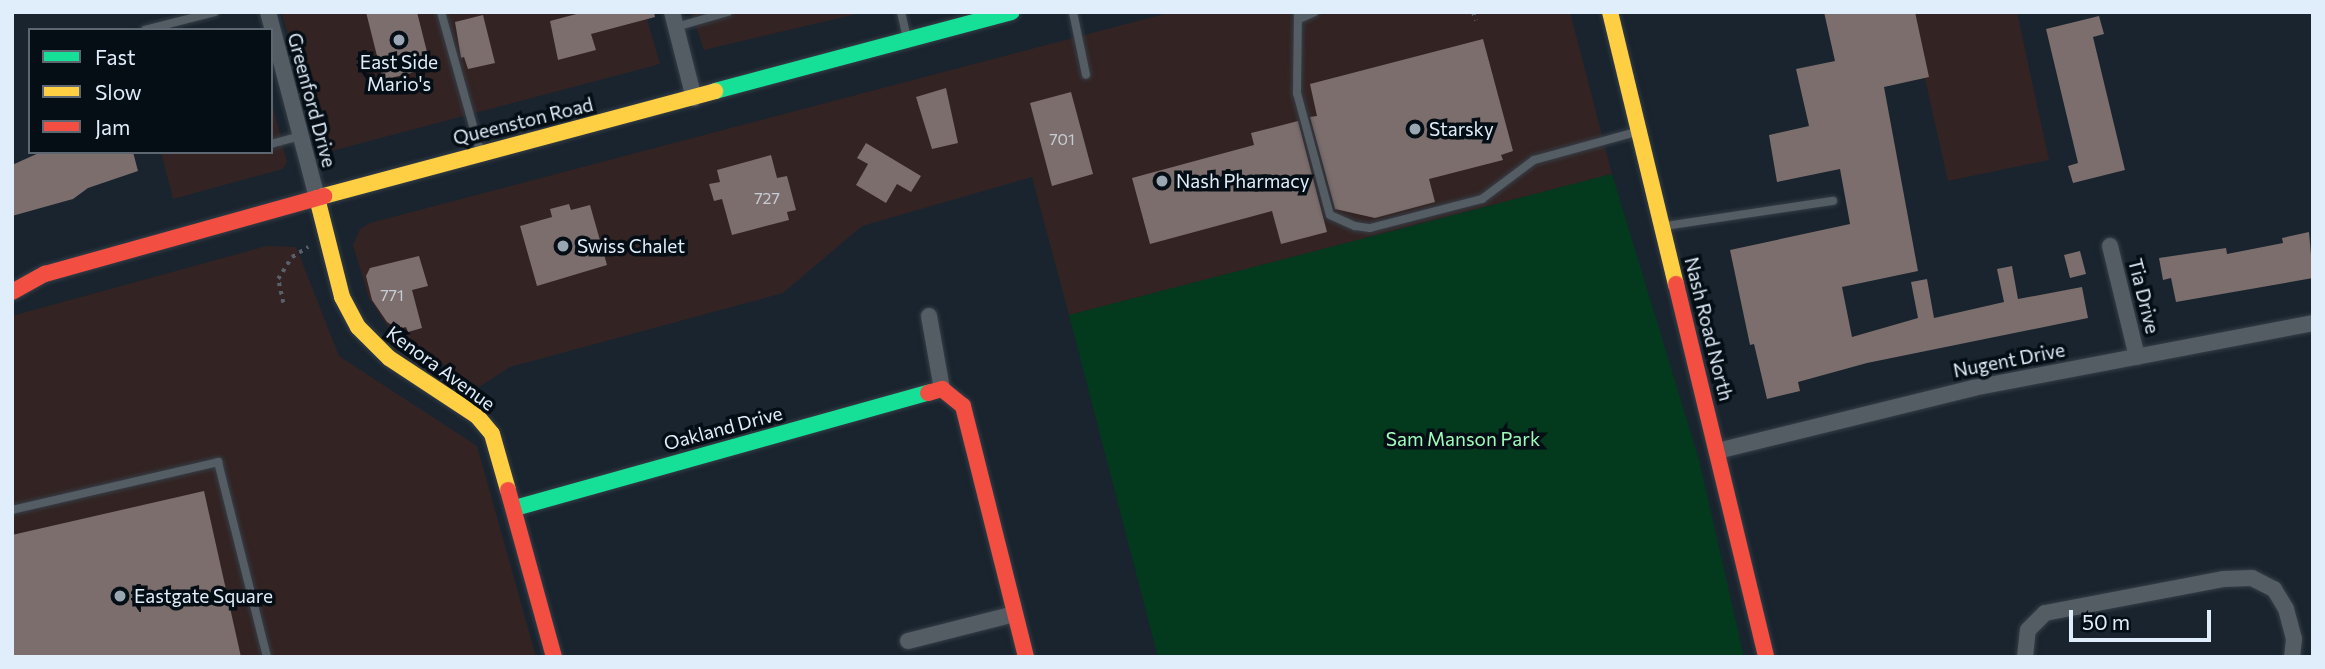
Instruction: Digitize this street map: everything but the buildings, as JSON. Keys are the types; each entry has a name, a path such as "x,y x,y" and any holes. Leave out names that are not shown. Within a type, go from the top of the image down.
{"main road":[{"name":"Queenston Road","path":"12,292 45,274 317,198 908,40 974,17 1012,12"},
{"name":"Nash Road North","path":"1611,12 1766,657"},
{"name":"Kenora Avenue","path":"317,198 342,297 358,327 389,358 477,416 500,451 554,657"},
{"name":"Queenston Road","path":"12,273 45,274"},
{"name":"Oakland Drive","path":"515,508 942,390"},
{"path":"942,390 962,407 1026,657"}],"street":[{"path":"674,19 694,98"},
{"name":"Greenford Drive","path":"273,31 317,198"},
{"name":"Tia Drive","path":"2110,246 2137,356"},
{"path":"929,316 942,390"},
{"name":"Nugent Drive","path":"1717,451 1973,388 2313,323"},
{"path":"2025,657 2028,630 2045,613 2223,579 2252,578 2274,589 2286,609 2294,639 2292,657"},
{"path":"908,641 1015,614"}],"lane":[{"path":"153,28 215,12"},
{"path":"441,12 481,154"},
{"path":"674,19 728,12"},
{"path":"901,12 908,40"},
{"path":"1073,12 1086,75"},
{"path":"1315,13 1298,15 1300,105 1330,215 1355,226 1370,228 1482,199 1534,160 1639,131"},
{"path":"273,143 300,136"},
{"path":"1662,226 1833,201"},
{"path":"12,510 218,461 267,657"}],"path":[{"path":"1473,12 1476,20"},
{"path":"283,303 278,279 292,257 300,249 327,242"}],"shaded area":[{"path":"281,12 645,12 660,64 324,153"},
{"path":"691,12 865,12 704,50"},
{"path":"1172,12 1570,12 1612,174 1069,315 1032,177 862,226 783,293 510,367 479,387 389,329 369,298 353,245 360,229 370,223"},
{"path":"1910,12 2017,12 2049,160 1948,181"},
{"path":"273,107 287,162 283,169 173,199 162,154 273,154"},
{"path":"267,246 296,247 339,356 477,446 536,657 12,657 12,316"}],"green space":[{"name":"Sam Manson Park","path":"1612,174 1699,460 1744,657 1158,657 1069,315"}],"traffic: fast":[{"path":"715,91 1012,12"},
{"path":"515,508 928,393"}],"traffic: slow":[{"path":"1610,12 1676,284"},
{"path":"324,196 715,91"},
{"path":"317,198 342,297 358,327 389,358 477,416 492,434 508,490"}],"traffic: jam":[{"path":"12,292 45,274 324,196"},
{"path":"1676,284 1766,657"},
{"path":"928,393 942,389 963,406 1026,657"},
{"path":"508,490 554,657"}],"place":[{"name":"East Side Mario's","path":"399,40"},
{"name":"Starsky","path":"1415,129"},
{"name":"Nash Pharmacy","path":"1162,181"},
{"name":"Swiss Chalet","path":"563,246"},
{"name":"Eastgate Square","path":"120,596"}]}
